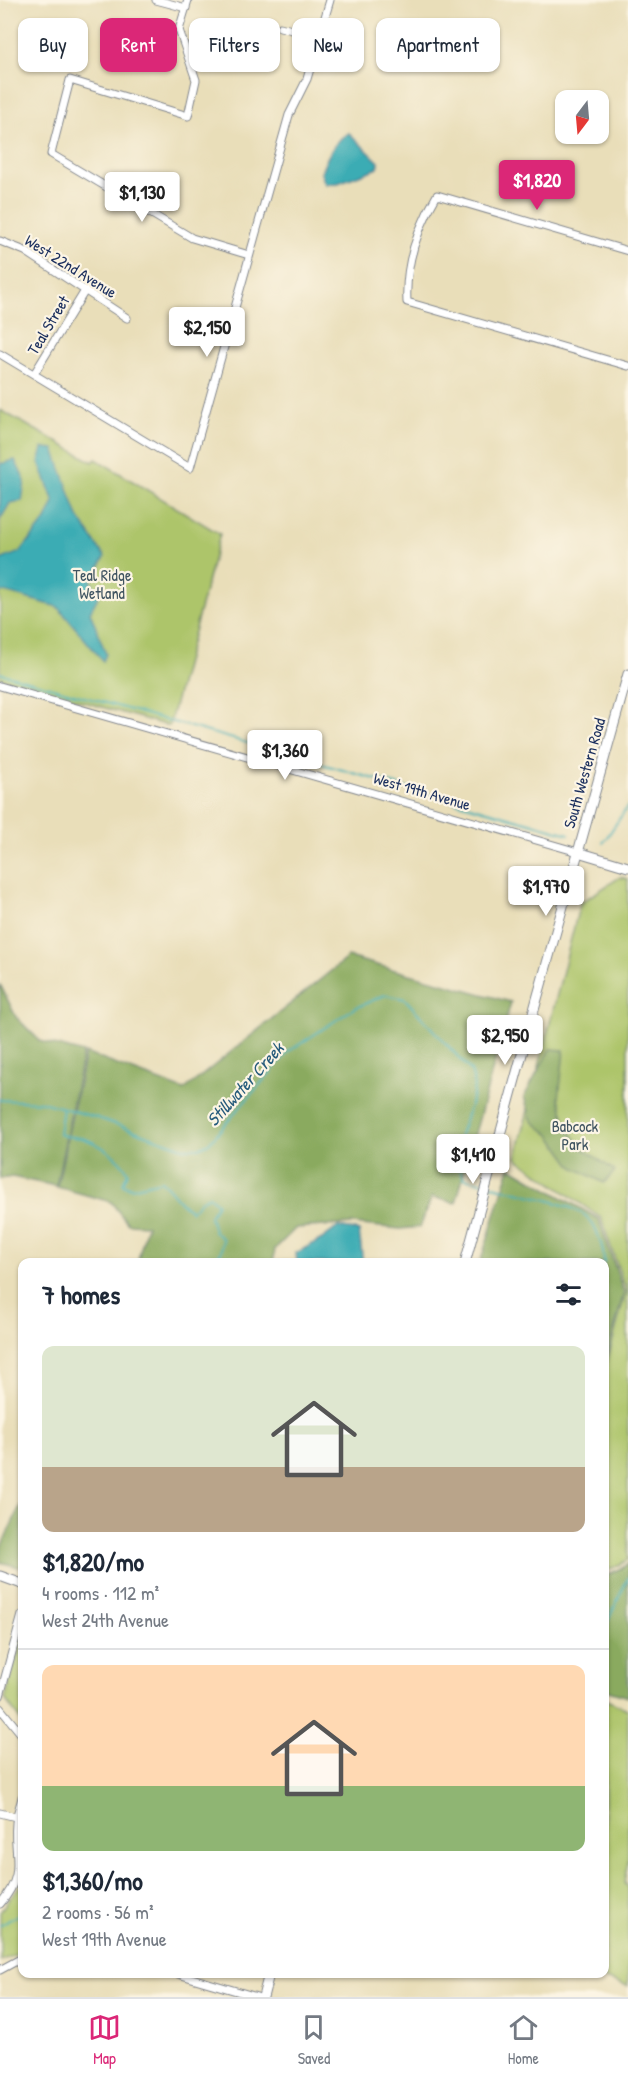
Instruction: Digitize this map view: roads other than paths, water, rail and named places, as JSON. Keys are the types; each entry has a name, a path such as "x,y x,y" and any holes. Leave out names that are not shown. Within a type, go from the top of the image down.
{"main road":[{"name":"South Western Road","path":"466,1258 628,674"},
{"name":"West 19th Avenue","path":"578,852 628,867"},
{"path":"0,1576 18,1583"},
{"path":"263,1997 268,1978"}],"street":[{"path":"156,0 186,8"},
{"path":"188,0 178,30 196,80 188,116 70,80 51,154 192,238 249,255"},
{"path":"325,18 330,0"},
{"path":"280,27 292,30"},
{"path":"0,354 190,468 289,115 308,72"},
{"path":"628,250 437,195 428,210 413,249 406,284 407,302 628,366"},
{"name":"West 22nd Avenue","path":"0,241 25,251 127,318"},
{"name":"Teal Street","path":"34,374 86,289"},
{"name":"West 19th Avenue","path":"0,686 578,852"},
{"path":"0,1696 18,1630"},
{"path":"0,1708 18,1730"},
{"path":"2,1902 18,1869 16,1817 18,1810"},
{"path":"0,1813 16,1817"},
{"path":"0,1970 18,1960"},
{"path":"192,1978 257,1997"}],"water":[{"path":"349,133 379,162 378,168 338,183 325,184 321,173 326,162 335,145"},
{"path":"43,448 54,449 78,517 105,557 91,581 99,595 90,612 106,654 103,661 58,607 0,591 0,560 20,552 46,520 54,502 39,462"},
{"path":"15,460 25,481 22,501 10,503 0,520 0,464"},
{"path":"338,1227 359,1231 362,1258 296,1258 296,1253"}],"waterway":[{"path":"0,673 569,834"},
{"path":"603,843 628,806"},
{"name":"Stillwater Creek","path":"0,1100 42,1102 98,1118 183,1148 199,1148 209,1143 288,1052 353,1009 385,995 405,999 471,1071 474,1084 473,1097 460,1136 457,1150 458,1164 464,1178 484,1183"},
{"path":"63,1108 59,1134 88,1140 108,1151 128,1172 123,1184 131,1188 161,1181 192,1211 200,1201 209,1196 217,1203 210,1216 214,1231 223,1239 221,1252 216,1258"},
{"name":"Stillwater Creek","path":"490,1185 551,1201 583,1214 592,1223 603,1250 604,1258"},
{"name":"Stillwater Creek","path":"609,1618 628,1578"},
{"path":"0,1926 18,1915"}],"park label":[{"name":"Teal Ridge Wetland","path":"102,584"},
{"name":"Babcock Park","path":"575,1135"}]}
